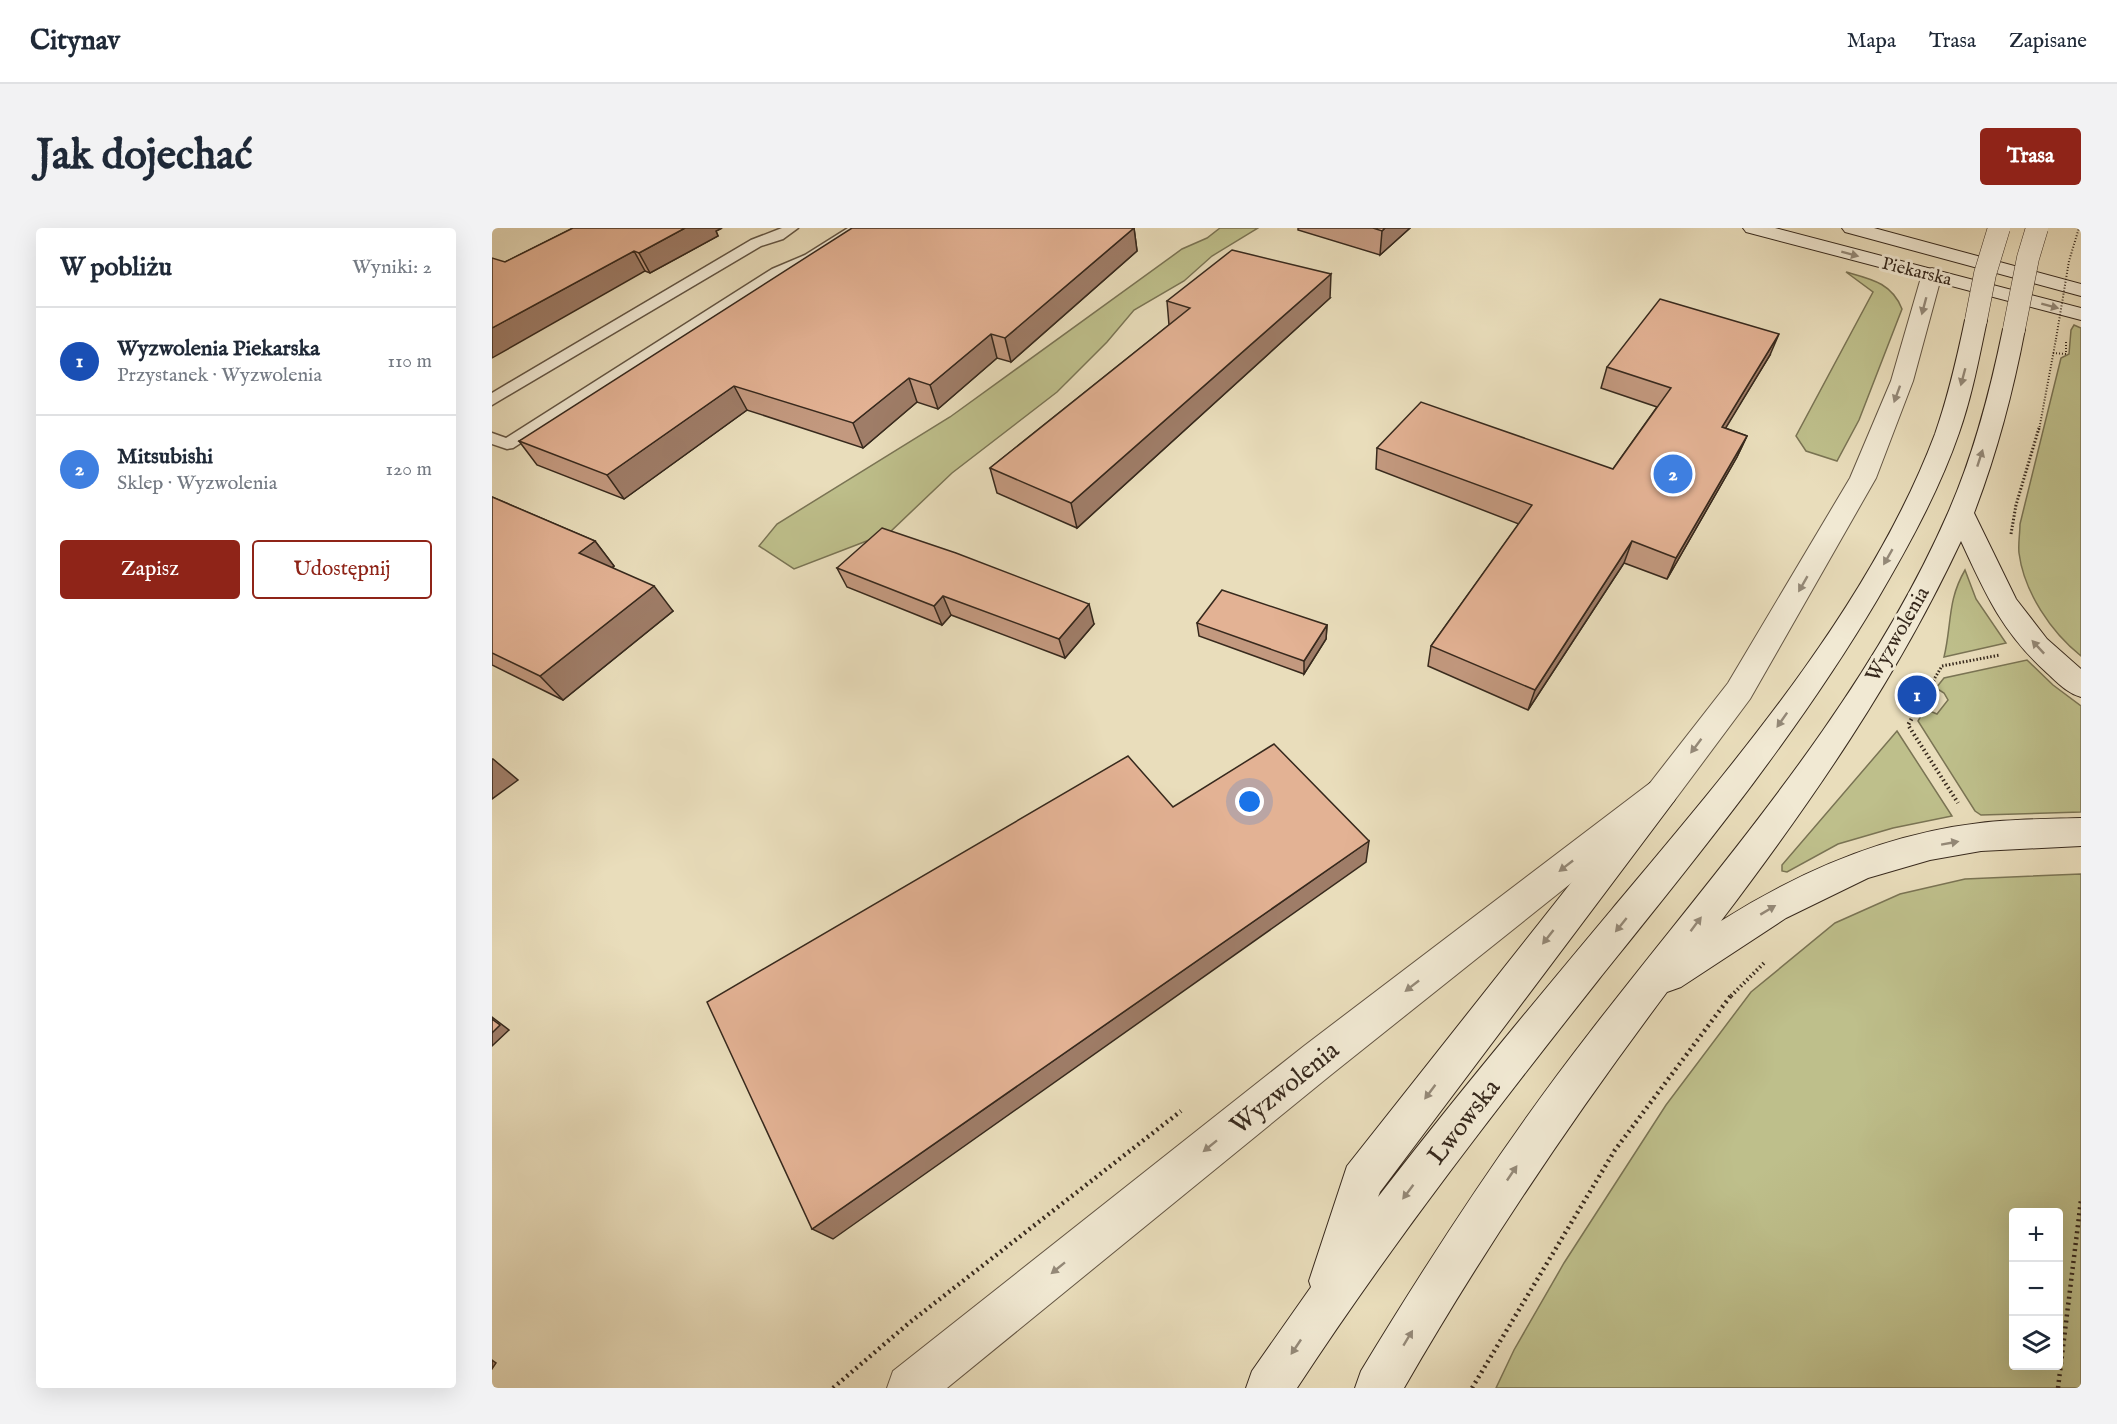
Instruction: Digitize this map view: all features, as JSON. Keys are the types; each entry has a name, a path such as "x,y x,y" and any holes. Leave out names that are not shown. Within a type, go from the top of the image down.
{"main road":[{"name":"Piekarska","path":"1753,228 2079,314"},
{"name":"Piekarska","path":"1852,228 1938,242 2081,290"},
{"name":"Lwowska","path":"1269,1388 1323,1306 1451,1133 1671,863 1781,722 1861,605 1918,499 1952,417 1985,274 1999,228"},
{"name":"Wyzwolenia","path":"1648,988 1822,757 1905,625 1961,513 1990,427 2014,329 2028,258 2037,228"},
{"path":"1323,1306 1362,1180 1738,691 1863,478 1902,381 1932,274 1938,242"},
{"path":"1961,513 2004,604 2037,647 2081,686"},
{"name":"Wyzwolenia","path":"920,1379 1327,1053 1662,792"},
{"path":"1378,1388 1461,1249 1530,1147 1648,988 1773,907 1860,865 1930,846 1981,837 2081,832"}],"lane":[{"path":"492,400 756,243 778,236 791,228"},
{"path":"492,438 507,444 777,272 810,258 856,228"}],"path":[{"path":"2012,542 2016,505 2037,440 2068,261 2079,228"},
{"path":"2053,353 2066,354"},
{"path":"1960,807 1908,725 1942,666 2037,647"},
{"path":"1472,1388 1616,1150 1738,986 1772,957"},
{"path":"833,1388 909,1323 1187,1108"},
{"path":"2058,1388 2081,1200"}],"green space":[{"path":"1220,228 1258,228 1212,256 1184,281 1134,310 1107,342 1057,392 952,473 890,532 794,569 759,546 777,524 950,417 1182,249 1207,238"},
{"path":"1846,272 1880,283 1893,293 1902,309 1859,420 1837,461 1806,451 1796,436 1873,292"},
{"path":"2074,325 2081,328 2081,656 2059,635 2041,610 2027,582 2019,550 2020,524 2061,358 2069,354 2071,330"},
{"path":"1965,570 1976,599 2006,643 1944,657 1955,592"},
{"path":"2027,660 2053,685 2081,706 2081,812 1981,815 1975,811 1918,721 1925,709 1937,714 1948,700 1944,693 1936,688 1944,678"},
{"path":"1897,731 1952,816 1893,828 1838,844 1787,872 1782,871 1782,865"},
{"path":"2081,874 2081,1388 1496,1388 1514,1350 1564,1263 1666,1105 1751,992 1835,923 1900,894 1965,879"}],"building":[{"path":"573,228 685,228 639,253 634,251 492,328 492,258 505,262"},
{"path":"852,228 1134,228 1005,338 991,334 930,385 909,378 853,423 734,386 607,475 519,441"},
{"path":"1232,250 1331,274 1071,503 990,468 1190,308 1167,301"},
{"path":"1660,299 1779,334 1722,427 1747,436 1676,558 1632,541 1535,690 1431,646 1532,505 1377,448 1421,402 1613,469 1671,388 1607,367"},
{"path":"492,497 595,541 579,553 654,586 540,676 492,653"},
{"path":"882,528 956,553 1089,604 1059,639 943,596 934,606 837,568"},
{"path":"1222,590 1327,625 1304,661 1197,623"},
{"path":"1274,744 1369,841 812,1229 707,1002 1128,756 1173,807"},
{"path":"492,1019 500,1025 492,1033"}],"place":[{"name":"Mitsubishi","path":"1673,474"},
{"name":"Wyzwolenia Piekarska","path":"1917,695"}]}
